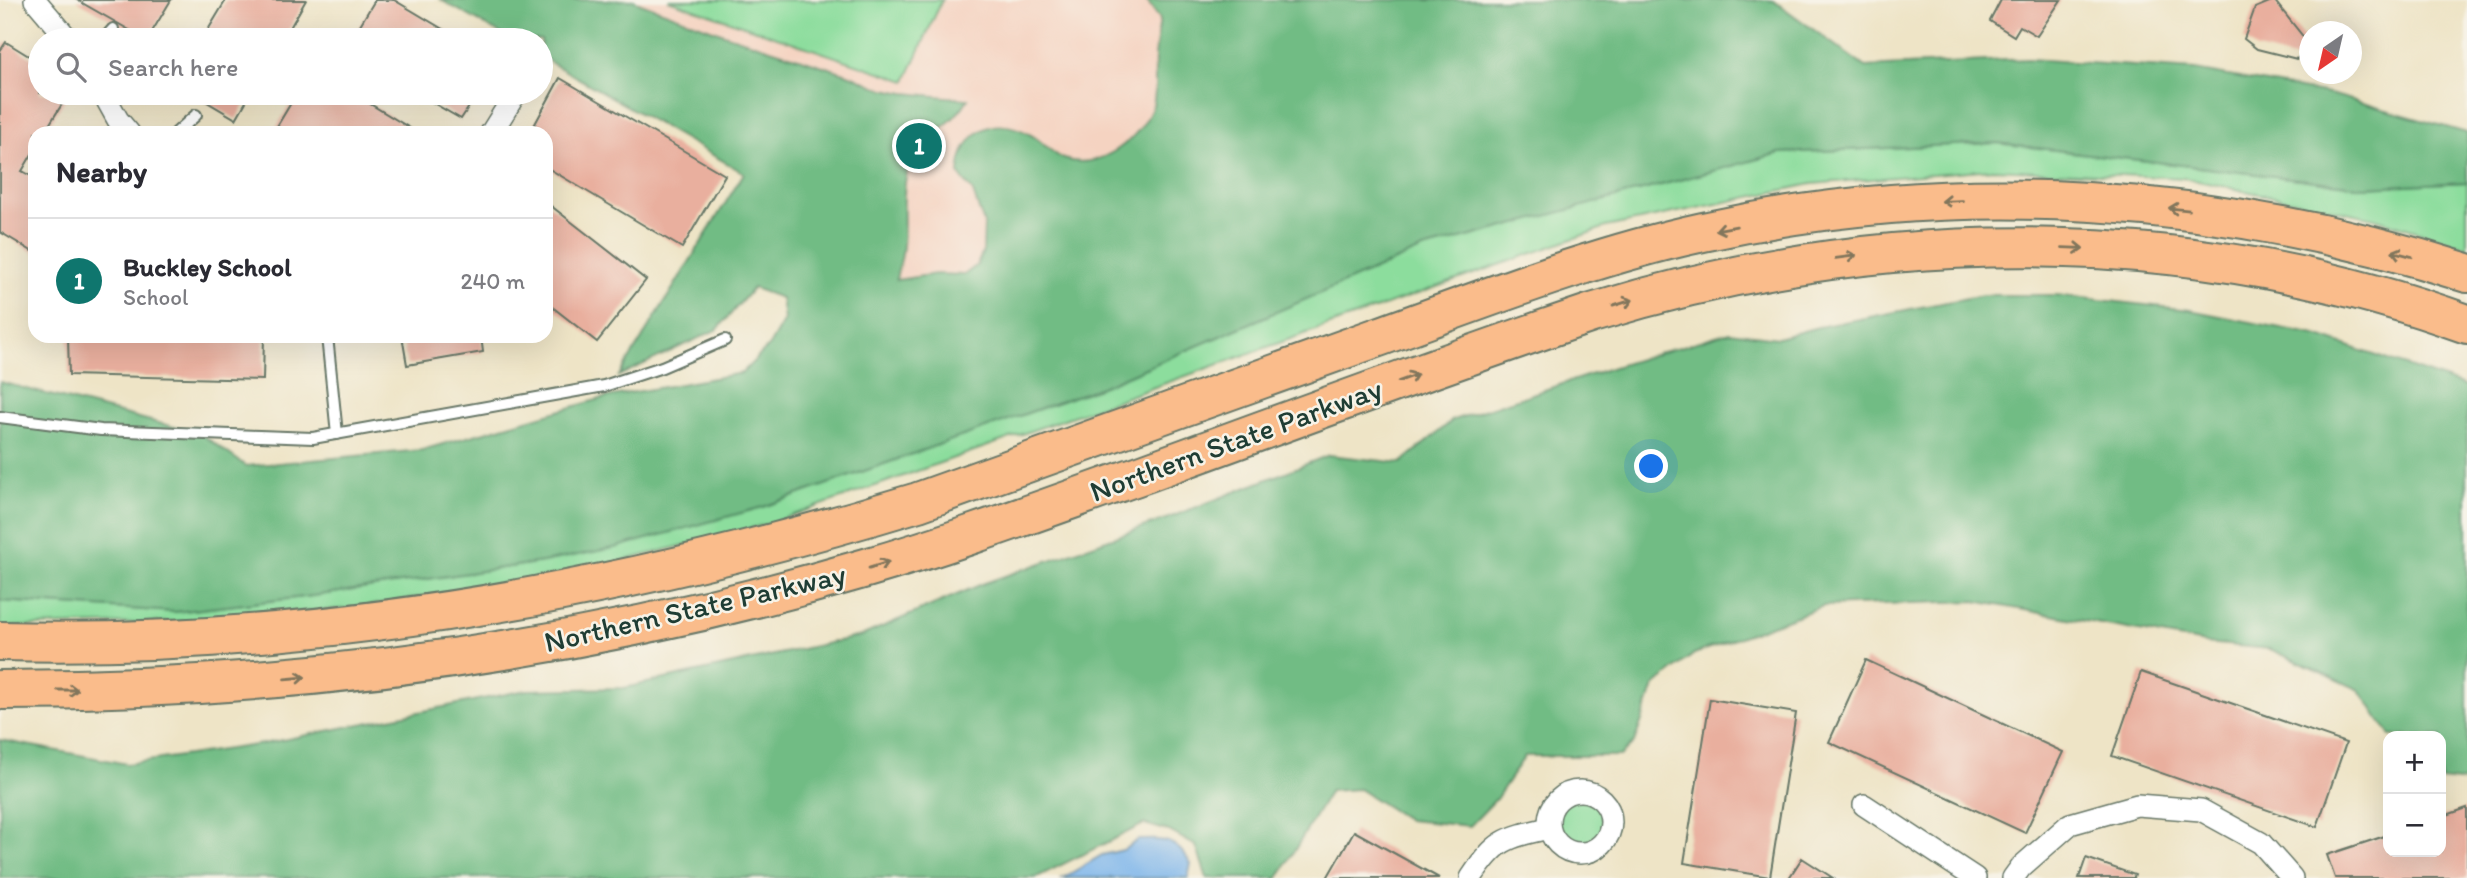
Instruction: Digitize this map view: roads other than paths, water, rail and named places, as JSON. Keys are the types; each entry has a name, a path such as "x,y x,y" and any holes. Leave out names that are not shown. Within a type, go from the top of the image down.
{"highway":[{"name":"Northern State Parkway","path":"0,642 126,641 364,622 524,598 683,566 918,502 1590,263 1706,231 1784,218 1863,207 1945,201 2025,200 2146,205 2224,215 2299,229 2384,249 2467,273"},
{"name":"Northern State Parkway","path":"0,690 208,685 396,667 556,642 714,609 830,579 949,543 1592,313 1669,290 1790,265 1870,254 1950,248 2112,250 2230,264 2310,279 2388,298 2467,324"}],"street":[{"path":"35,0 59,28"},
{"path":"110,105 123,126"},
{"path":"495,126 508,105"},
{"path":"1864,805 1975,878"},
{"path":"2013,878 2021,867 2070,824 2137,805 2200,810 2261,843 2292,878"},
{"path":"1471,878 1489,851 1514,836 1549,828"}],"lane":[{"path":"184,126 196,115"},
{"path":"0,417 101,430 313,438 604,386 662,367 725,340"},
{"path":"328,343 337,434"}],"water":[{"path":"1138,840 1156,840 1175,845 1191,864 1188,878 1063,878 1102,855 1123,850"}],"place":[{"name":"Buckley School","path":"919,146"}]}
